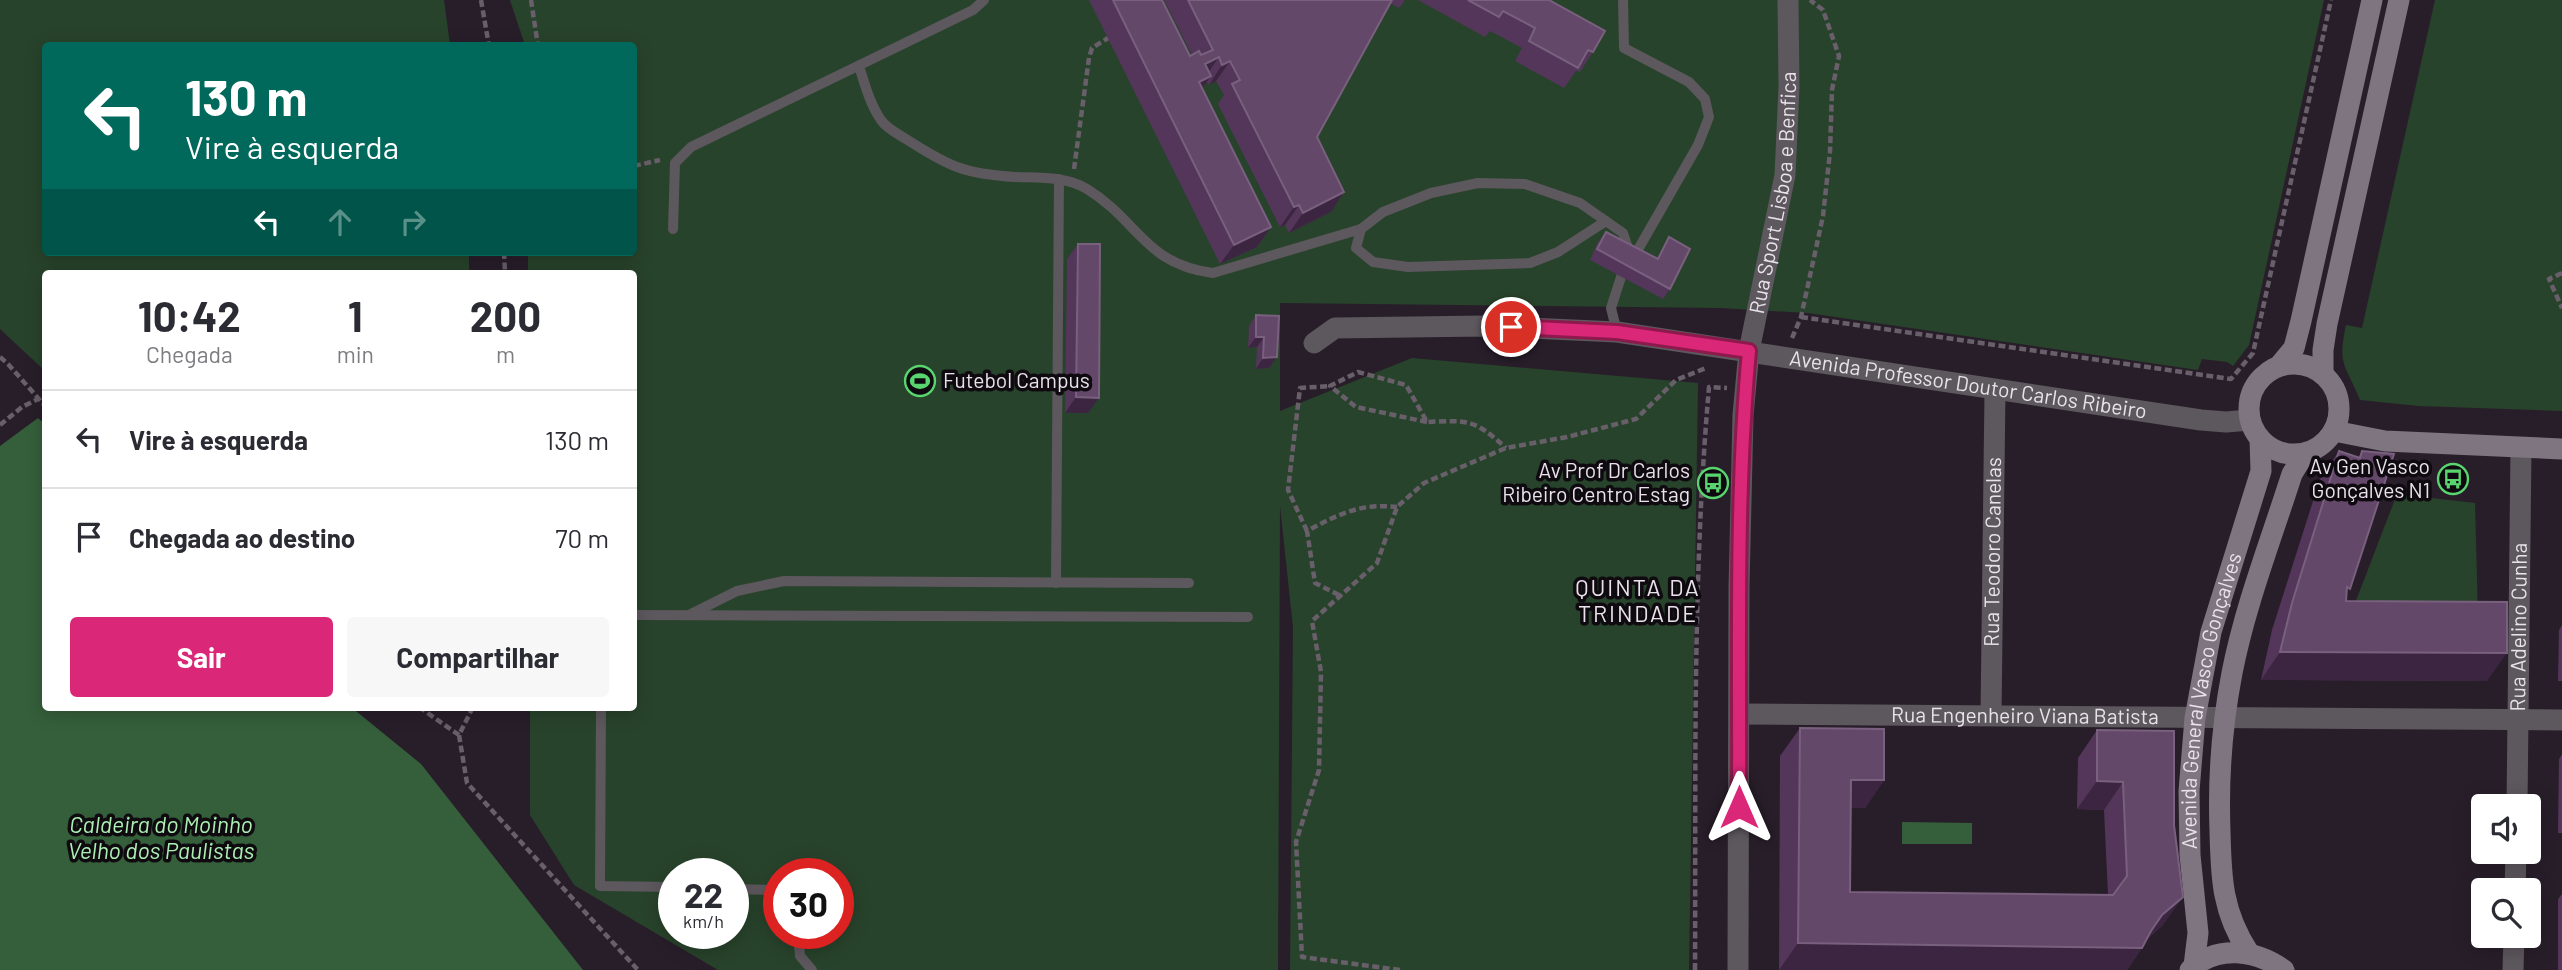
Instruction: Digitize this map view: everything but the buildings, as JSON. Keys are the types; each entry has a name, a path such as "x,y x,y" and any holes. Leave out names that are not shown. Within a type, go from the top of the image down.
{"main road":[{"path":"2279,366 2294,348 2301,321 2372,0"},
{"path":"2323,374 2323,350 2328,324 2399,0"},
{"path":"2302,364 2323,374 2336,391 2339,400 2340,411 2334,430 2326,441 2305,453 2281,452 2255,430 2249,401 2253,390 2268,371 2279,366 2302,364"},
{"name":"Avenida General Vasco Gonçalves","path":"2192,968 2198,933 2190,855 2189,791 2194,718 2210,632 2261,471 2255,430"},
{"path":"2334,430 2385,441 2562,449"},
{"name":"Avenida General Vasco Gonçalves","path":"2249,953 2229,916 2222,877 2219,793 2225,718 2233,670 2246,621 2292,474 2305,453"},
{"path":"2192,968 2210,957 2229,952 2249,953 2267,959 2284,970"}],"street":[{"name":"Rua Sport Lisboa e Benfica","path":"1738,970 1742,442 1749,351 1785,175 1789,87 1788,0"},
{"name":"Avenida Professor Doutor Carlos Ribeiro","path":"1314,343 1335,328 1485,326 1617,332 1995,390 2226,422 2255,430"},
{"name":"Rua Teodoro Canelas","path":"1991,715 1995,390"},
{"name":"Rua Adelino Cunha","path":"2517,794 2521,448"},
{"name":"Rua Engenheiro Viana Batista","path":"1740,714 2562,720"},
{"path":"2513,970 2514,948"}],"lane":[{"path":"673,229 675,163 691,147 973,10 984,0"},
{"path":"1617,332 1611,308 1621,277 1698,145 1709,117 1705,99 1689,82 1624,48 1623,0"},
{"path":"859,66 870,100 882,123 954,168 985,175 1059,179 1086,188 1165,259 1190,270 1213,273 1361,229 1383,212 1431,193 1478,183 1525,184 1580,203 1623,233 1632,260"},
{"path":"1056,583 1059,179"},
{"path":"1361,229 1356,248 1373,262 1408,267 1530,263 1558,252 1606,221"},
{"path":"688,615 737,591 784,581 1189,583"},
{"path":"637,615 1248,617"},
{"path":"601,711 600,886 658,887"},
{"path":"799,949 800,957 812,970"}],"path":[{"path":"481,0 488,42"},
{"path":"531,0 537,42"},
{"path":"1801,317 2231,379 2253,353 2331,0"},
{"path":"1072,183 1089,58 1092,48 1108,38"},
{"path":"2562,273 2549,279 2562,308"},
{"path":"0,357 42,404"},
{"path":"1400,970 1302,957 1296,842 1319,770 1321,672 1312,621 1377,563 1397,507 1424,483 1506,448 1567,437 1636,419 1676,380 1713,366"},
{"path":"1339,596 1315,583 1307,531 1288,490 1300,388 1330,386 1358,372 1406,385 1427,422"},
{"path":"1330,386 1356,407 1427,422 1463,420 1486,430 1506,448"},
{"path":"0,425 22,407 37,400"},
{"path":"1307,531 1346,511 1376,505 1397,507"},
{"path":"425,711 459,735"},
{"path":"471,711 459,735 467,783 638,970"}],"shaded area":[{"path":"0,0 444,0 450,42 42,42 42,256 469,256 469,270 42,270 42,368 0,329"},
{"path":"510,0 2324,0 2249,345 2233,366 2227,362 2202,359 2198,370 1808,313 1720,308 1280,303 1280,411 1412,358 1698,383 1689,970 1290,970 1293,627 1280,506 1278,970 718,970 682,949 749,949 749,858 658,858 658,935 574,885 530,815 530,711 637,711 637,270 528,270 528,256 637,256 637,42 524,42"},
{"path":"2435,0 2562,0 2562,411 2419,406 2360,400 2344,365 2342,349 2346,325 2362,328"},
{"path":"2397,494 2475,503 2478,618 2349,619"}],"water":[{"name":"Caldeira do Moinho Velho dos Paulistas","path":"38,418 42,422 42,711 356,711 421,764 583,970 0,970 0,446"},
{"path":"1902,822 1972,823 1972,844 1902,844"}],"place":[{"name":"Futebol Campus","path":"920,381"},
{"name":"Av Gen Vasco Gonçalves N1","path":"2453,479"},
{"name":"Av Prof Dr Carlos Ribeiro Centro Estag","path":"1713,483"}],"district":[{"name":"QUINTA DA TRINDADE","path":"1638,601"}],"route":[{"path":"1511,327 1617,332 1749,351 1743,415 1739,587 1739,807"}]}
